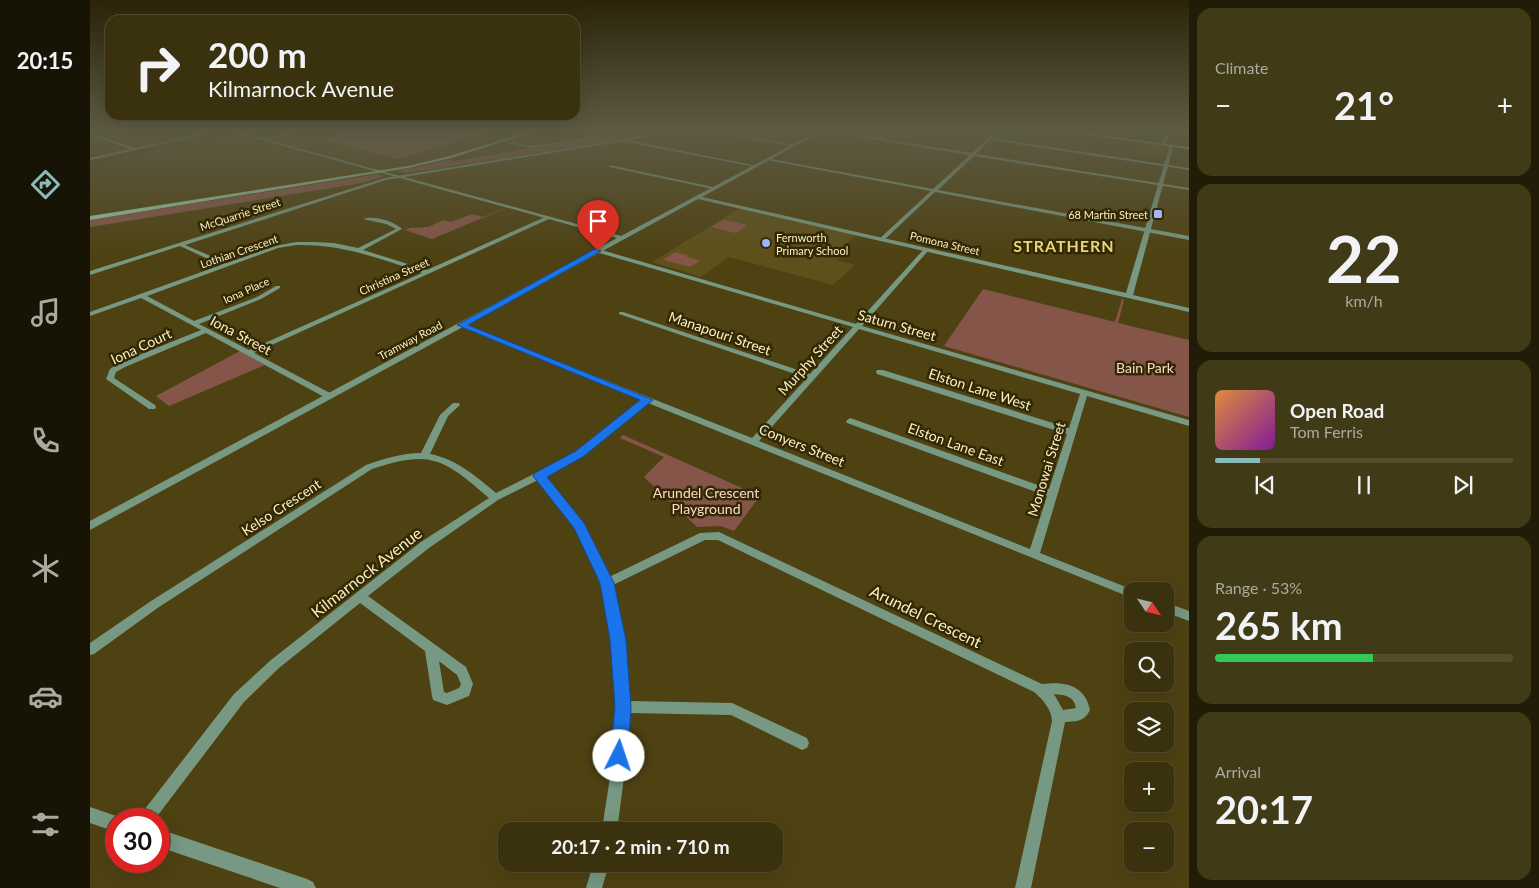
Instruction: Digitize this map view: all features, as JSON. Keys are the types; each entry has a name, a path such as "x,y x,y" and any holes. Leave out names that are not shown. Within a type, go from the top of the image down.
{"main road":[{"path":"90,218 378,172"}],"street":[{"path":"383,172 622,238"},
{"path":"398,176 420,172"},
{"path":"640,172 713,188"},
{"name":"Tramway Road","path":"90,526 742,172"},
{"path":"839,172 1189,238"},
{"path":"882,240 953,172"},
{"path":"1088,172 1189,189"},
{"path":"1129,296 1164,172"},
{"name":"McQuarrie Street","path":"90,273 398,176"},
{"name":"Pomona Street","path":"696,198 1189,310"},
{"name":"Christina Street","path":"249,353 547,218"},
{"path":"360,250 399,229 378,220 366,219"},
{"path":"179,244 226,265"},
{"name":"Lothian Crescent","path":"90,314 277,247 292,244 322,244 360,250 426,272"},
{"name":"Murphy Street","path":"753,442 926,250"},
{"name":"Saturn Street","path":"598,251 1189,423"},
{"name":"Iona Place","path":"194,323 259,298 278,287"},
{"name":"Iona Street","path":"142,296 329,396"},
{"name":"Manapouri Street","path":"621,313 812,377"},
{"name":"Conyers Street","path":"461,325 1124,591"},
{"name":"Iona Court","path":"152,407 110,378 112,371 122,365 207,330"},
{"name":"Elston Lane West","path":"880,372 1071,432"},
{"name":"Monowai Street","path":"1034,554 1084,392"},
{"name":"Kilmarnock Avenue","path":"154,808 239,698 275,664 425,545 495,498 588,448 648,400"},
{"path":"424,456 444,414 456,406"},
{"name":"Elston Lane East","path":"850,421 1052,494"},
{"name":"Kelso Crescent","path":"90,650 164,599 369,467 401,457 424,456 451,462 495,498"},
{"path":"539,476 579,526 607,583 618,640 623,707 617,790 611,822"},
{"name":"Arundel Crescent","path":"607,583 704,536 719,536 1040,690 1054,703 1059,716"},
{"path":"359,596 431,649"},
{"path":"1174,610 1189,616"},
{"path":"1023,888 1059,716 1079,715 1083,710 1080,700 1067,690 1055,688 1040,690"},
{"path":"623,707 732,709 802,744"},
{"path":"90,815 105,820"},
{"path":"170,842 307,888"},
{"path":"594,888 599,872"}],"shaded area":[{"name":"Fernworth Primary School","path":"740,208 856,235 839,250 846,252 837,260 855,265 833,285 729,257 701,277 652,262"}],"green space":[{"path":"378,174 385,176 362,183 90,227 90,220"},
{"path":"504,209 432,239 405,230 428,227 444,220 451,222 472,214 483,217"},
{"path":"724,220 748,225 736,233 711,227"},
{"path":"675,252 700,261 690,267 663,260"},
{"name":"Bain Park","path":"983,289 1115,322 1122,299 1124,300 1118,323 1189,340 1189,417 944,346"},
{"path":"240,351 265,365 169,406 156,396"},
{"name":"Arundel Crescent Playground","path":"623,435 760,496 734,531 721,526 697,527 644,477 664,457 620,438"}],"place":[{"name":"68 Martin Street","path":"1158,214"},
{"name":"Fernworth Primary School","path":"766,243"}],"district":[{"name":"STRATHERN","path":"1064,245"}],"route":[{"path":"598,251 461,325 648,400 580,454 539,476 579,526 607,583 618,640 623,707 619,756"}]}
